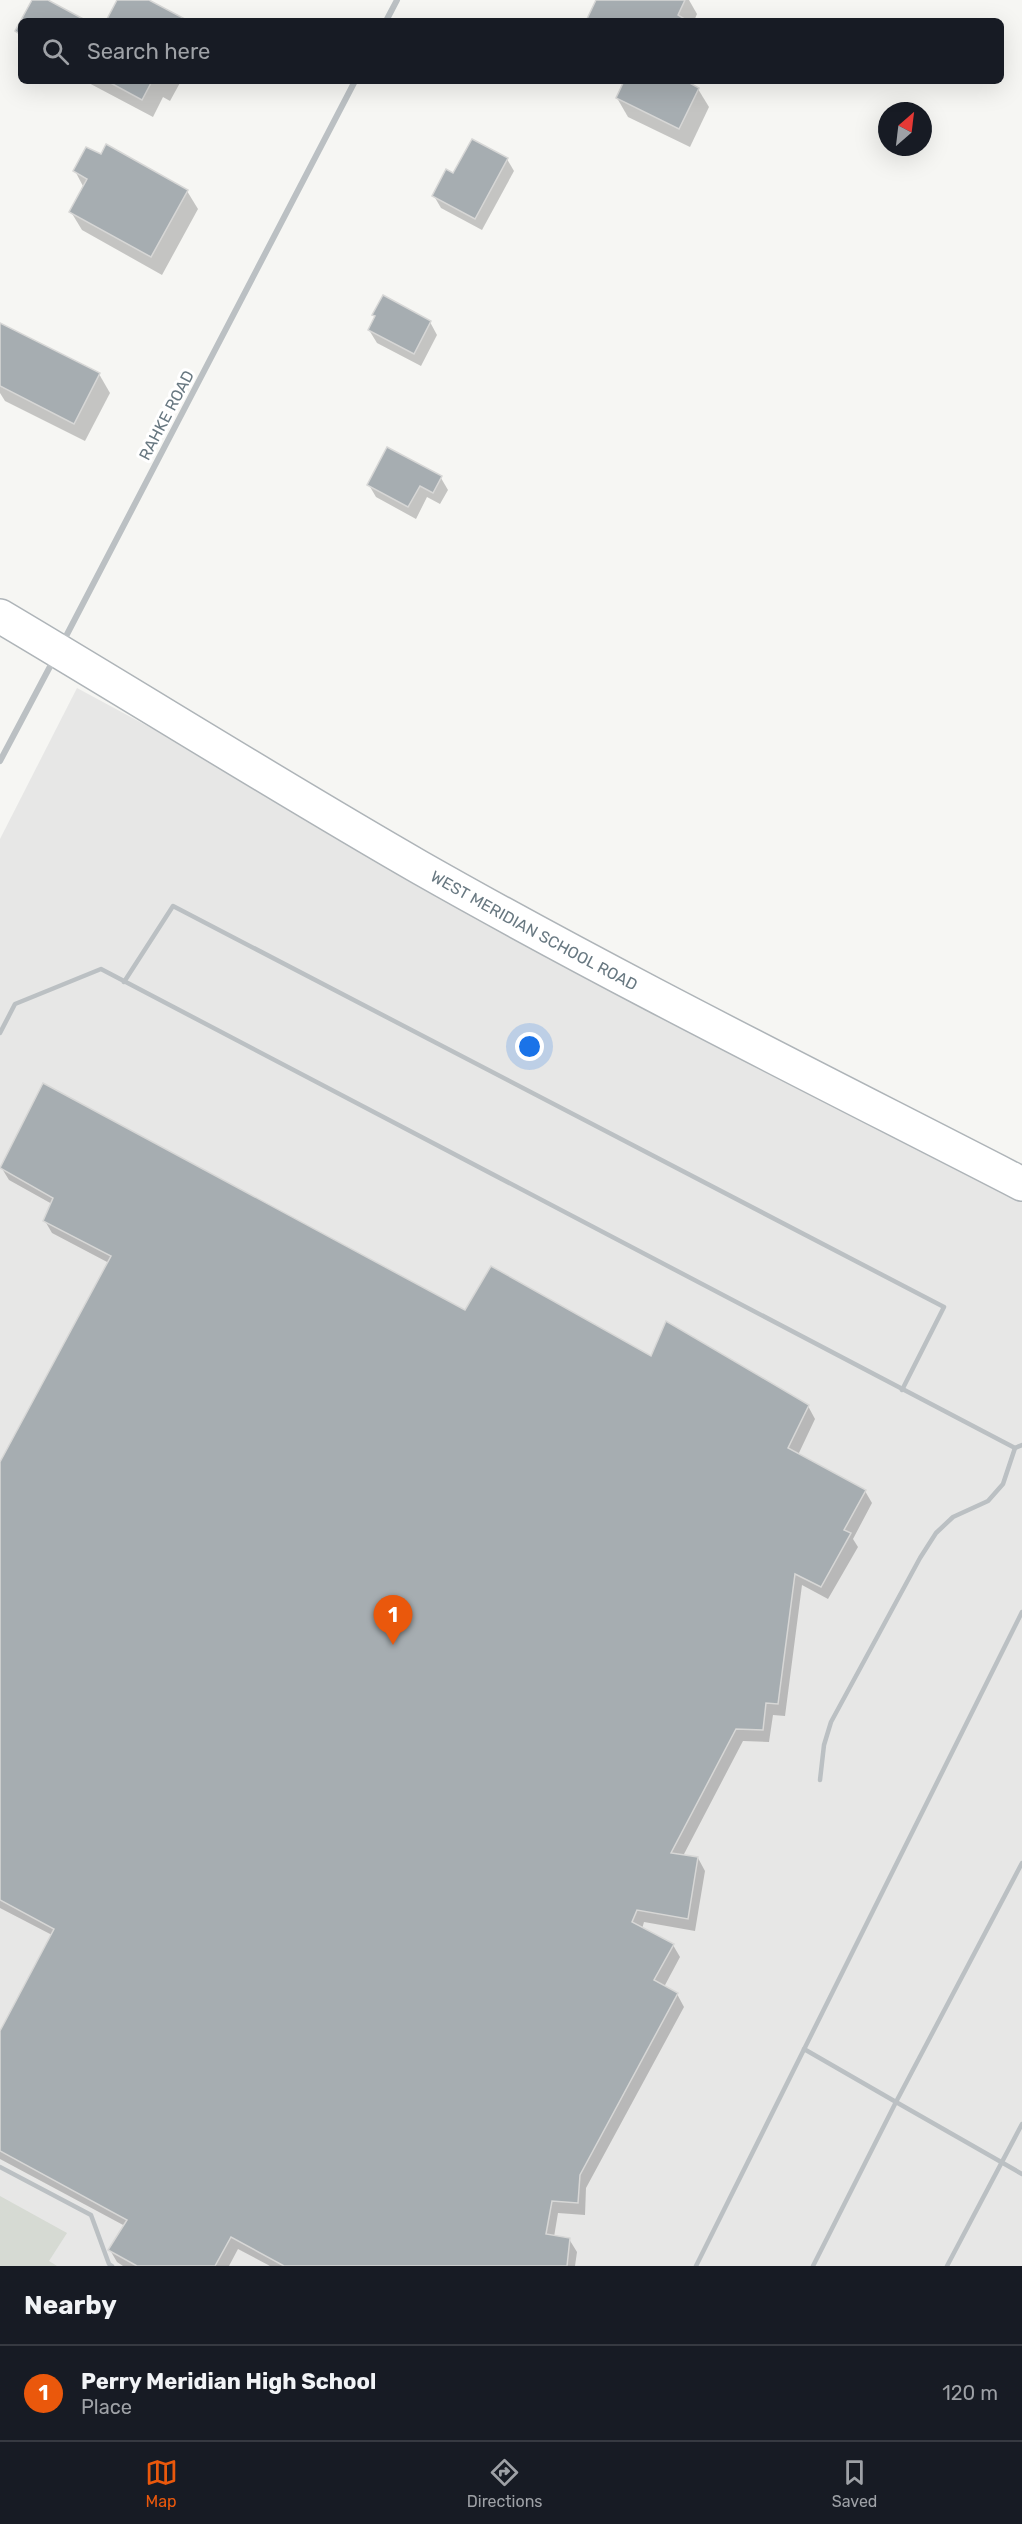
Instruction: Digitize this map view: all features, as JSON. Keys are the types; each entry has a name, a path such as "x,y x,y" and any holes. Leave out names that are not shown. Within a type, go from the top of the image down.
{"main road":[{"name":"WEST MERIDIAN SCHOOL ROAD","path":"0,616 314,806 513,919 664,1001 1022,1184"}],"street":[{"path":"388,18 397,0"},
{"name":"RAHKE ROAD","path":"0,761 353,84"}],"lane":[{"path":"124,982 173,906 944,1307 902,1390"},
{"path":"0,1033 15,1004 101,969 1015,1448"},
{"path":"820,1780 824,1745 831,1722 920,1558 936,1533 953,1517 988,1501 1003,1484 1015,1448 1022,1445"},
{"path":"696,2266 1022,1612"},
{"path":"813,2266 896,2102 1022,1863"},
{"path":"804,2049 1022,2174"},
{"path":"947,2266 1022,2124"},
{"path":"0,2167 91,2215 109,2264 112,2266"}],"shaded area":[{"path":"77,688 1022,1198 1022,2266 0,2266 0,839"},
{"path":"0,2196 67,2233 49,2261 57,2266 0,2266"}],"building":[{"path":"32,0 48,0 81,18 22,18"},
{"path":"117,0 149,0 183,18 108,18"},
{"path":"596,0 685,0 678,15 683,18 587,18"},
{"path":"113,84 150,84 142,100"},
{"path":"623,84 692,84 699,88 679,129 616,98"},
{"path":"472,139 508,158 475,219 432,196 446,169 453,173"},
{"path":"106,144 188,190 151,257 69,212 87,179 73,171 86,147 101,154"},
{"path":"383,295 431,321 414,354 368,330 375,316 372,315"},
{"path":"0,323 100,373 74,424 0,386"},
{"path":"387,447 442,476 433,493 420,486 408,507 367,485"},
{"path":"43,1083 465,1310 491,1266 651,1356 666,1321 809,1405 788,1448 866,1490 844,1530 851,1533 821,1587 795,1574 778,1704 766,1703 763,1730 736,1729 671,1853 698,1857 688,1919 637,1910 632,1922 674,1944 654,1980 678,1993 580,2175 578,2203 552,2201 546,2234 570,2238 567,2266 284,2266 231,2237 215,2266 137,2266 108,2250 127,2220 0,2151 0,2031 54,1929 0,1900 0,1462 111,1256 43,1221 53,1198 0,1168"}],"place":[{"name":"Perry Meridian High School","path":"393,1645"}]}
